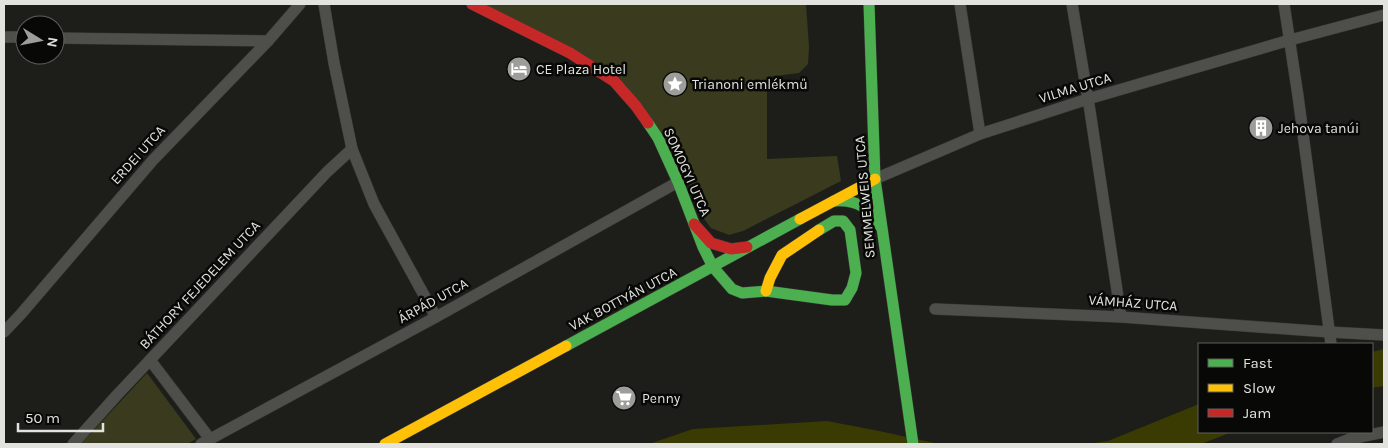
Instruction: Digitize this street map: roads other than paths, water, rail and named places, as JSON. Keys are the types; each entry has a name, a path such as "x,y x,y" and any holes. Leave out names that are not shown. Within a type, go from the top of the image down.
{"main road":[{"name":"SOMOGYI UTCA","path":"472,4 570,54 614,81 636,106 658,138 713,267 732,290 742,293 766,290"},
{"name":"SEMMELWEIS UTCA","path":"869,4 875,179 913,444"},
{"name":"VAK BOTTYÁN UTCA","path":"385,444 875,179"},
{"path":"831,202 848,200 864,206 881,227"},
{"path":"834,221 843,222 850,230 856,273 852,288 845,300 832,300 766,290 782,255 834,221"},
{"path":"694,224 711,243 731,249 750,246"}],"street":[{"name":"ERDEI UTCA","path":"4,332 152,160 268,41 300,4"},
{"path":"324,4 352,149 374,204 436,317"},
{"path":"960,4 980,134"},
{"path":"1072,4 1121,317"},
{"path":"1284,4 1330,338"},
{"name":"VILMA UTCA","path":"875,179 980,134 1088,99 1290,40 1384,15"},
{"path":"65,38 268,41"},
{"name":"BÁTHORY FEJEDELEM UTCA","path":"73,444 327,172 352,149"},
{"name":"ÁRPÁD UTCA","path":"206,442 678,182"},
{"name":"VÁMHÁZ UTCA","path":"935,309 1121,317 1330,338 1384,335"},
{"path":"150,360 206,442"},
{"path":"1337,444 1350,438 1384,432"}],"place":[{"name":"CE Plaza Hotel","path":"519,69"},
{"name":"Trianoni emlékmű","path":"675,84"},
{"name":"Jehova tanúi","path":"1261,128"},
{"name":"Penny","path":"624,398"}]}
